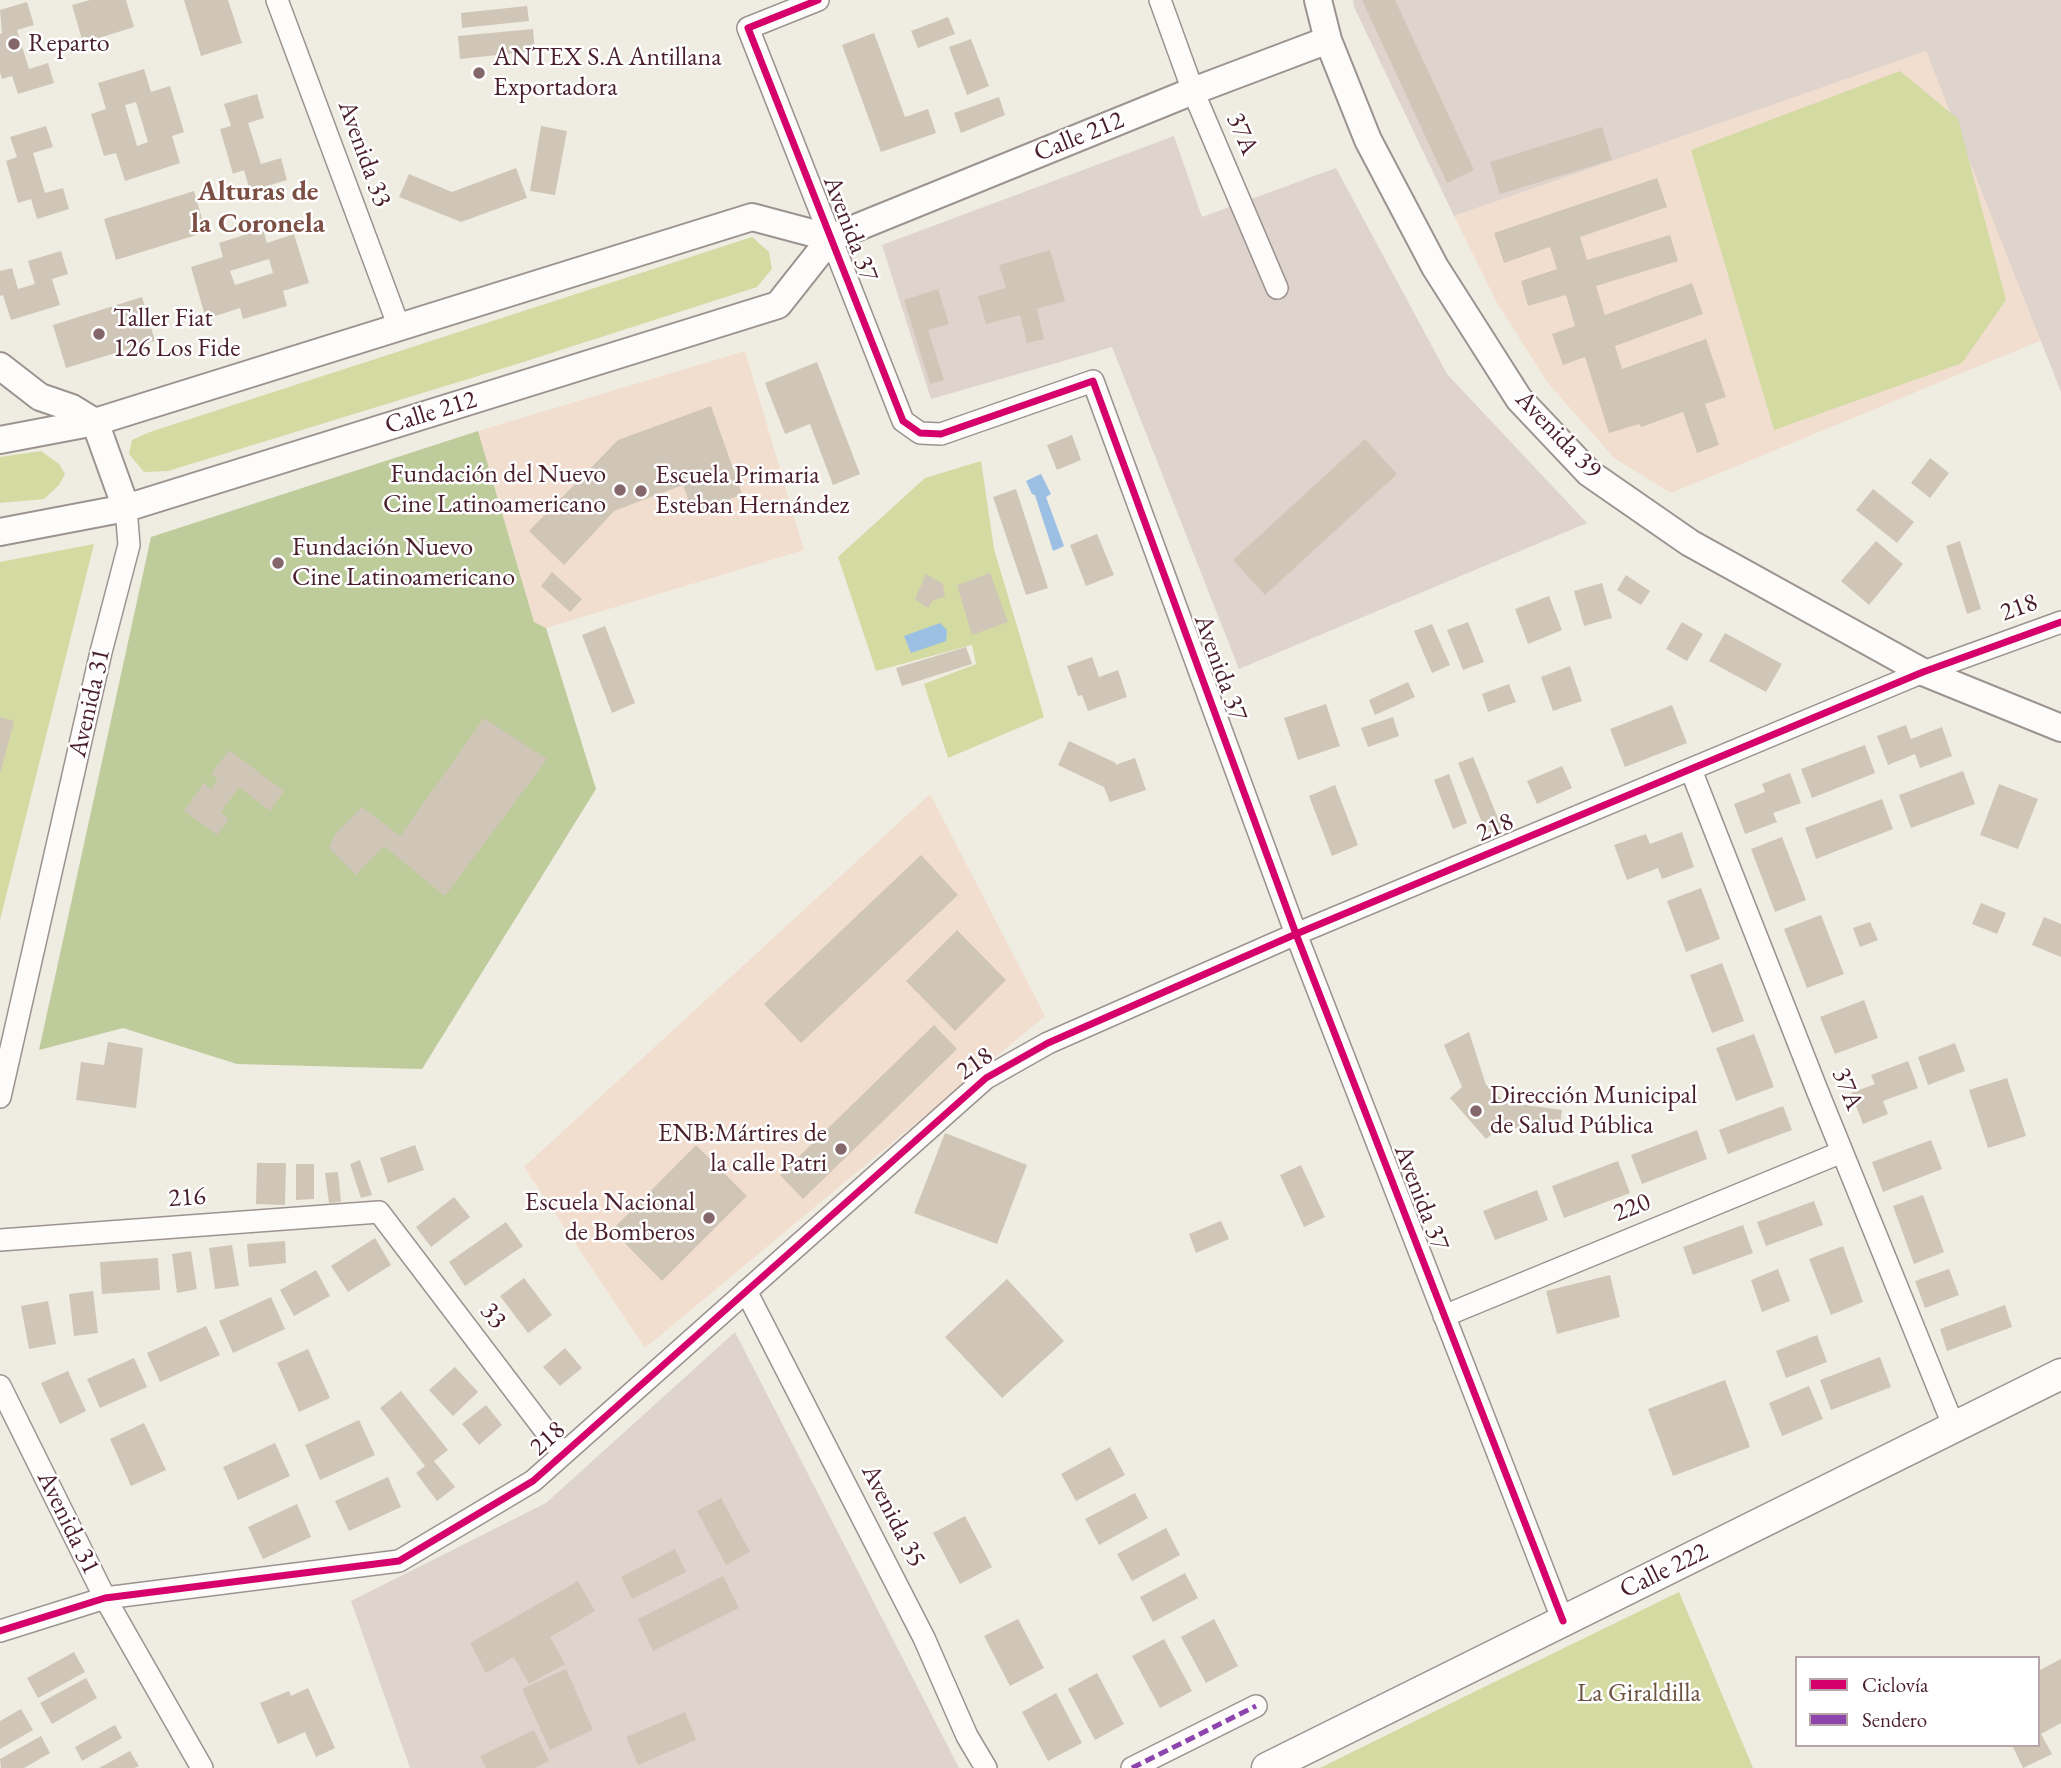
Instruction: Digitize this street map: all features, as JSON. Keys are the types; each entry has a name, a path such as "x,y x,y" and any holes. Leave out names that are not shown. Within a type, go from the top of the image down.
{"main road":[{"name":"Calle 222","path":"1267,1768 2061,1374"}],"street":[{"name":"Avenida 33","path":"277,0 399,327"},
{"name":"Avenida 37","path":"818,0 748,28 903,421 920,433 941,434 1093,381 1296,934 1563,1621"},
{"name":"37A","path":"1160,0 1276,288"},
{"name":"Avenida 39","path":"1318,0 1328,40 1368,140 1435,267 1519,399 1589,473 1690,543 1923,672 2061,728"},
{"name":"Calle 212","path":"0,532 126,508 778,305 831,238 1194,90 1328,40"},
{"path":"0,440 96,422 752,217 831,238"},
{"path":"0,366 40,397 72,408 96,422"},
{"name":"Avenida 31","path":"0,1097 101,652 129,545 126,508 96,422"},
{"name":"218","path":"0,1631 105,1598 399,1562 533,1481 986,1078 1048,1043 1296,934 1923,672 2061,622"},
{"name":"37A","path":"1691,769 1954,1427"},
{"name":"220","path":"1444,1316 1842,1152"},
{"name":"216","path":"0,1240 379,1212"},
{"name":"33","path":"379,1212 563,1454"},
{"name":"Avenida 35","path":"746,1291 924,1638 967,1736 986,1768"},
{"name":"Avenida 31","path":"0,1386 105,1598 202,1768"},
{"path":"1132,1768 1256,1706"}],"shaded area":[{"path":"1353,0 2061,0 2061,392 1926,51 1454,216"},
{"path":"1926,50 2042,340 1671,493 1614,458 1548,383 1497,303 1454,216"},
{"path":"1174,136 1202,217 1336,168 1447,374 1587,523 1239,669 1112,347 931,399 882,245"},
{"name":"Escuela Primaria Esteban Hernández","path":"745,351 804,550 546,628 534,622 478,431"},
{"path":"930,794 1045,1016 645,1348 524,1167"},
{"path":"735,1332 959,1768 410,1768 351,1601 546,1503"}],"green space":[{"path":"1900,71 1958,119 2006,300 1962,363 1774,430 1691,150"},
{"path":"752,237 769,252 772,269 757,287 168,471 144,472 129,454 132,440 150,432"},
{"path":"478,431 534,622 546,628 596,789 422,1069 237,1064 123,1028 39,1050 151,537"},
{"path":"41,451 59,464 65,474 59,485 44,499 0,503 0,457"},
{"path":"981,461 994,549 1044,717 948,758 924,684 976,664 972,645 876,671 838,557 925,478"},
{"path":"94,544 0,920 0,562"},
{"name":"La Giraldilla","path":"1679,1592 1753,1768 1320,1768 1476,1691"}],"water":[{"path":"1041,474 1051,494 1046,497 1064,546 1053,551 1035,495 1026,481"},
{"path":"940,623 947,630 946,641 911,653 904,636"}],"building":[{"path":"90,0 126,0 134,27 83,43 72,5"},
{"path":"184,0 228,0 242,43 201,56"},
{"path":"1362,0 1395,0 1474,170 1447,183"},
{"path":"27,2 34,25 17,30 29,69 48,63 54,83 18,94 12,76 2,79 0,72 0,10"},
{"path":"527,6 529,21 462,28 461,13"},
{"path":"948,17 955,34 918,48 911,31"},
{"path":"533,29 535,51 460,59 458,36"},
{"path":"874,33 905,117 928,109 936,133 881,152 842,45"},
{"path":"971,39 989,86 967,95 949,47"},
{"path":"144,69 151,92 170,86 184,132 172,136 180,163 125,181 116,153 104,156 91,114 106,109 98,83","holes":["136,102 148,142 137,146 125,105"]},
{"path":"257,94 264,118 248,123 261,164 281,158 287,180 250,191 244,170 233,174 220,129 231,126 224,104"},
{"path":"999,97 1005,115 961,133 954,113"},
{"path":"46,126 53,147 33,153 45,193 63,188 69,209 37,219 31,199 18,203 6,161 17,157 10,137"},
{"path":"541,126 567,131 555,195 530,191"},
{"path":"1602,127 1612,160 1500,194 1490,162"},
{"path":"516,168 527,198 461,222 399,197 409,174 452,192"},
{"path":"1657,178 1667,207 1580,237 1587,260 1670,235 1678,261 1596,286 1605,315 1692,283 1703,314 1615,346 1622,369 1706,339 1726,397 1705,404 1719,445 1697,453 1683,412 1641,427 1639,424 1609,433 1585,357 1563,365 1552,334 1575,326 1566,295 1528,306 1521,281 1557,269 1550,247 1504,263 1494,233"},
{"path":"194,191 206,232 116,260 104,219"},
{"path":"263,229 267,243 294,234 309,283 283,291 287,306 243,319 240,308 206,319 191,267 223,257 219,243","holes":["269,259 273,273 235,285 230,271"]},
{"path":"1050,250 1065,301 1037,309 1044,339 1027,343 1020,315 986,324 978,296 1006,288 999,265"},
{"path":"61,251 68,274 52,279 60,305 11,320 3,295 0,296 0,271 12,268 18,289 35,284 28,261"},
{"path":"938,289 949,324 928,330 944,380 930,384 904,300"},
{"path":"142,297 155,341 66,368 53,325"},
{"path":"817,362 860,474 833,485 810,424 785,434 765,383"},
{"name":"Fundación del Nuevo Cine Latinoamericano","path":"711,406 742,494 694,515 683,485 614,511 564,565 529,531 618,440"},
{"path":"1072,435 1081,460 1057,470 1047,445"},
{"path":"1365,439 1397,474 1265,595 1233,560"},
{"path":"1930,458 1949,473 1930,498 1911,483"},
{"path":"1016,489 1048,588 1026,595 993,497"},
{"path":"1873,489 1914,522 1897,543 1856,510"},
{"path":"1097,534 1114,575 1086,586 1070,545"},
{"path":"1876,541 1903,564 1869,605 1841,581"},
{"path":"1960,541 1981,609 1967,614 1946,546"},
{"path":"552,572 582,599 570,612 541,586"},
{"path":"990,573 1008,622 972,635 957,585"},
{"path":"926,574 943,584 945,597 933,600 928,608 915,599"},
{"path":"1626,575 1650,591 1641,605 1617,590"},
{"path":"1602,583 1612,618 1584,626 1574,591"},
{"path":"1549,596 1562,630 1528,644 1515,609"},
{"path":"1468,622 1484,662 1463,670 1447,630"},
{"path":"1682,622 1703,634 1687,661 1666,649"},
{"path":"1432,624 1450,665 1432,673 1414,631"},
{"path":"605,626 635,703 612,713 582,635"},
{"path":"1725,633 1782,664 1766,692 1709,661"},
{"path":"966,647 972,664 902,686 896,668"},
{"path":"1092,657 1099,677 1118,670 1127,697 1088,711 1082,695 1078,696 1067,666"},
{"path":"1570,666 1582,701 1553,711 1541,677"},
{"path":"1408,682 1415,697 1375,715 1369,700"},
{"path":"1509,684 1516,702 1488,712 1482,694"},
{"path":"1326,704 1340,746 1298,760 1284,718"},
{"path":"1672,705 1687,743 1625,767 1610,729"},
{"path":"0,717 14,721 1,771 0,771"},
{"path":"1393,717 1399,736 1368,747 1361,728"},
{"path":"484,718 547,759 445,896 384,846 356,875 329,848 336,833 362,807 400,836"},
{"path":"1906,725 1911,739 1942,727 1952,756 1920,768 1915,754 1888,765 1877,736"},
{"path":"1069,741 1116,763 1115,765 1135,758 1146,790 1110,802 1104,787 1058,765"},
{"path":"1865,745 1875,773 1812,798 1801,769"},
{"path":"229,750 284,791 270,811 239,787 221,812 229,819 217,835 184,811 204,783 211,789 218,779 211,774"},
{"path":"1473,757 1502,828 1487,835 1458,763"},
{"path":"1562,766 1572,788 1537,804 1527,781"},
{"path":"1963,771 1975,804 1911,828 1899,795"},
{"path":"1790,773 1801,803 1773,813 1777,822 1745,834 1734,804 1765,792 1762,784"},
{"path":"1449,774 1467,823 1453,829 1434,780"},
{"path":"1999,784 2038,799 2018,849 1980,835"},
{"path":"1335,785 1358,845 1332,856 1309,796"},
{"path":"1882,799 1893,829 1816,859 1805,828"},
{"path":"1682,832 1694,867 1662,879 1658,868 1627,880 1614,845 1646,834 1650,844"},
{"path":"1782,837 1806,900 1775,912 1751,849"},
{"path":"921,855 958,895 801,1043 764,1004"},
{"path":"1701,888 1720,939 1686,952 1667,901"},
{"path":"1981,903 2006,913 1997,934 1972,924"},
{"path":"1821,915 1844,974 1807,988 1784,929"},
{"path":"2044,917 2061,924 2061,957 2032,945"},
{"path":"1870,922 1878,940 1860,947 1853,928"},
{"path":"957,930 1006,980 955,1031 906,981"},
{"path":"1722,963 1744,1021 1712,1033 1690,975"},
{"path":"1864,1000 1878,1038 1835,1054 1820,1017"},
{"path":"934,1025 957,1049 803,1199 780,1175"},
{"path":"1469,1032 1486,1085 1505,1102 1562,1110 1559,1133 1501,1126 1486,1139 1450,1098 1462,1087 1444,1045"},
{"path":"1754,1034 1774,1087 1736,1101 1716,1048"},
{"path":"108,1042 143,1048 136,1108 76,1100 81,1062 104,1065"},
{"path":"1955,1043 1965,1071 1928,1085 1918,1057"},
{"path":"1908,1061 1918,1088 1883,1101 1888,1114 1863,1124 1851,1093 1875,1084 1871,1075"},
{"path":"2007,1078 2026,1136 1988,1148 1969,1090"},
{"path":"1783,1106 1792,1130 1728,1154 1719,1130"},
{"path":"1697,1130 1707,1159 1642,1184 1631,1155"},
{"path":"945,1133 1027,1165 997,1244 914,1213"},
{"path":"1931,1140 1942,1169 1883,1192 1872,1162"},
{"path":"415,1145 424,1170 388,1183 380,1158"},
{"path":"696,1145 747,1196 662,1281 612,1230"},
{"path":"360,1160 372,1195 361,1198 350,1164"},
{"path":"1618,1161 1630,1193 1564,1218 1552,1186"},
{"path":"257,1163 286,1163 285,1205 256,1204"},
{"path":"296,1164 314,1164 314,1199 296,1200"},
{"path":"1301,1165 1325,1217 1304,1227 1280,1175"},
{"path":"338,1172 341,1202 329,1203 325,1173"},
{"path":"1537,1190 1548,1220 1495,1240 1483,1211"},
{"path":"1923,1195 1944,1252 1914,1264 1893,1206"},
{"path":"454,1197 470,1217 431,1247 416,1227"},
{"path":"1814,1201 1823,1225 1766,1246 1757,1222"},
{"path":"1221,1221 1229,1239 1196,1253 1189,1234"},
{"path":"506,1222 523,1246 465,1286 449,1262"},
{"path":"1743,1225 1753,1253 1693,1275 1683,1247"},
{"path":"375,1238 391,1265 348,1292 331,1266"},
{"path":"285,1241 286,1263 249,1267 247,1244"},
{"path":"232,1245 239,1286 215,1289 209,1248"},
{"path":"1843,1246 1863,1302 1831,1315 1809,1259"},
{"path":"191,1251 197,1289 177,1293 172,1254"},
{"path":"158,1258 160,1290 102,1294 100,1262"},
{"path":"1778,1269 1790,1301 1762,1312 1751,1280"},
{"path":"1949,1269 1959,1295 1925,1308 1915,1281"},
{"path":"316,1270 330,1296 294,1316 280,1290"},
{"path":"1610,1275 1620,1317 1557,1334 1546,1291"},
{"path":"524,1278 552,1315 528,1333 500,1296"},
{"path":"1007,1279 1064,1341 1002,1398 945,1337"},
{"path":"93,1291 98,1333 74,1336 69,1294"},
{"path":"271,1297 285,1329 233,1353 219,1321"},
{"path":"48,1301 56,1344 29,1349 21,1306"},
{"path":"2005,1305 2012,1327 1947,1351 1940,1329"},
{"path":"206,1326 220,1355 160,1382 147,1353"},
{"path":"1817,1335 1827,1362 1786,1378 1776,1351"},
{"path":"565,1348 582,1368 560,1386 543,1367"},
{"path":"308,1349 330,1398 299,1412 277,1363"},
{"path":"1880,1357 1891,1387 1831,1410 1820,1380"},
{"path":"134,1358 147,1387 100,1408 87,1379"},
{"path":"455,1367 478,1392 453,1416 429,1390"},
{"path":"68,1371 86,1411 60,1424 41,1383"},
{"path":"1725,1380 1750,1447 1673,1476 1648,1409"},
{"path":"1809,1386 1823,1419 1782,1436 1769,1403"},
{"path":"401,1391 448,1450 434,1461 455,1487 437,1501 416,1473 425,1466 380,1408"},
{"path":"486,1405 502,1425 479,1445 462,1424"},
{"path":"359,1420 375,1455 320,1480 305,1445"},
{"path":"144,1423 166,1470 131,1486 110,1439"},
{"path":"275,1443 290,1476 238,1500 223,1467"},
{"path":"1110,1447 1125,1475 1076,1501 1061,1474"},
{"path":"388,1477 401,1507 349,1531 335,1501"},
{"path":"1135,1493 1148,1518 1099,1545 1085,1519"},
{"path":"721,1498 750,1552 726,1565 697,1511"},
{"path":"297,1504 311,1537 263,1559 248,1527"},
{"path":"965,1516 992,1567 960,1584 933,1533"},
{"path":"1166,1528 1180,1555 1132,1581 1117,1554"},
{"path":"675,1549 686,1572 632,1599 621,1577"},
{"path":"1185,1573 1198,1598 1153,1622 1140,1597"},
{"path":"723,1576 739,1608 653,1651 638,1619"},
{"path":"578,1581 595,1611 550,1637 565,1664 529,1684 514,1657 486,1673 470,1643"},
{"path":"1018,1619 1044,1668 1010,1686 984,1636"},
{"path":"1214,1619 1238,1666 1206,1683 1181,1637"},
{"path":"1164,1639 1192,1691 1160,1708 1132,1656"},
{"path":"74,1652 85,1672 38,1698 27,1678"},
{"path":"2061,1659 2061,1723 2041,1734 2052,1754 2023,1768 2013,1747 2040,1747 2040,1670"},
{"path":"566,1669 593,1730 550,1750 522,1689"},
{"path":"1097,1673 1124,1724 1095,1740 1068,1689"},
{"path":"86,1678 97,1698 52,1724 40,1703"},
{"path":"308,1688 335,1748 316,1757 305,1732 278,1744 260,1703 289,1691 291,1696"},
{"path":"1056,1693 1082,1743 1048,1761 1022,1712"},
{"path":"21,1709 33,1730 0,1749 0,1721"},
{"path":"685,1712 696,1740 638,1765 626,1737"},
{"path":"115,1725 122,1738 82,1761 75,1747"},
{"path":"534,1730 549,1761 535,1768 486,1768 480,1756"},
{"path":"41,1736 50,1753 24,1768 1,1768 0,1759"},
{"path":"130,1751 139,1766 99,1768"}],"marked path":[{"path":"1132,1768 1256,1706"}],"cycle path":[{"path":"818,0 748,28 903,421 920,433 941,434 1093,381 1296,934 1563,1621"},
{"path":"0,1631 105,1598 399,1561 533,1481 986,1078 1048,1043 1296,934 1923,672 2061,622"}],"place":[{"name":"Reparto","path":"14,44"},
{"name":"ANTEX S.A Antillana Exportadora","path":"479,73"},
{"name":"Taller Fiat 126 Los Fide","path":"99,334"},
{"name":"Fundación del Nuevo Cine Latinoamericano","path":"620,490"},
{"name":"Escuela Primaria Esteban Hernández","path":"641,491"},
{"name":"Fundación Nuevo Cine Latinoamericano","path":"278,563"},
{"name":"Dirección Municipal de Salud Pública","path":"1476,1111"},
{"name":"ENB:Mártires de la calle Patri","path":"841,1149"},
{"name":"Escuela Nacional de Bomberos","path":"709,1218"}],"district":[{"name":"Alturas de la Coronela","path":"258,208"}]}
